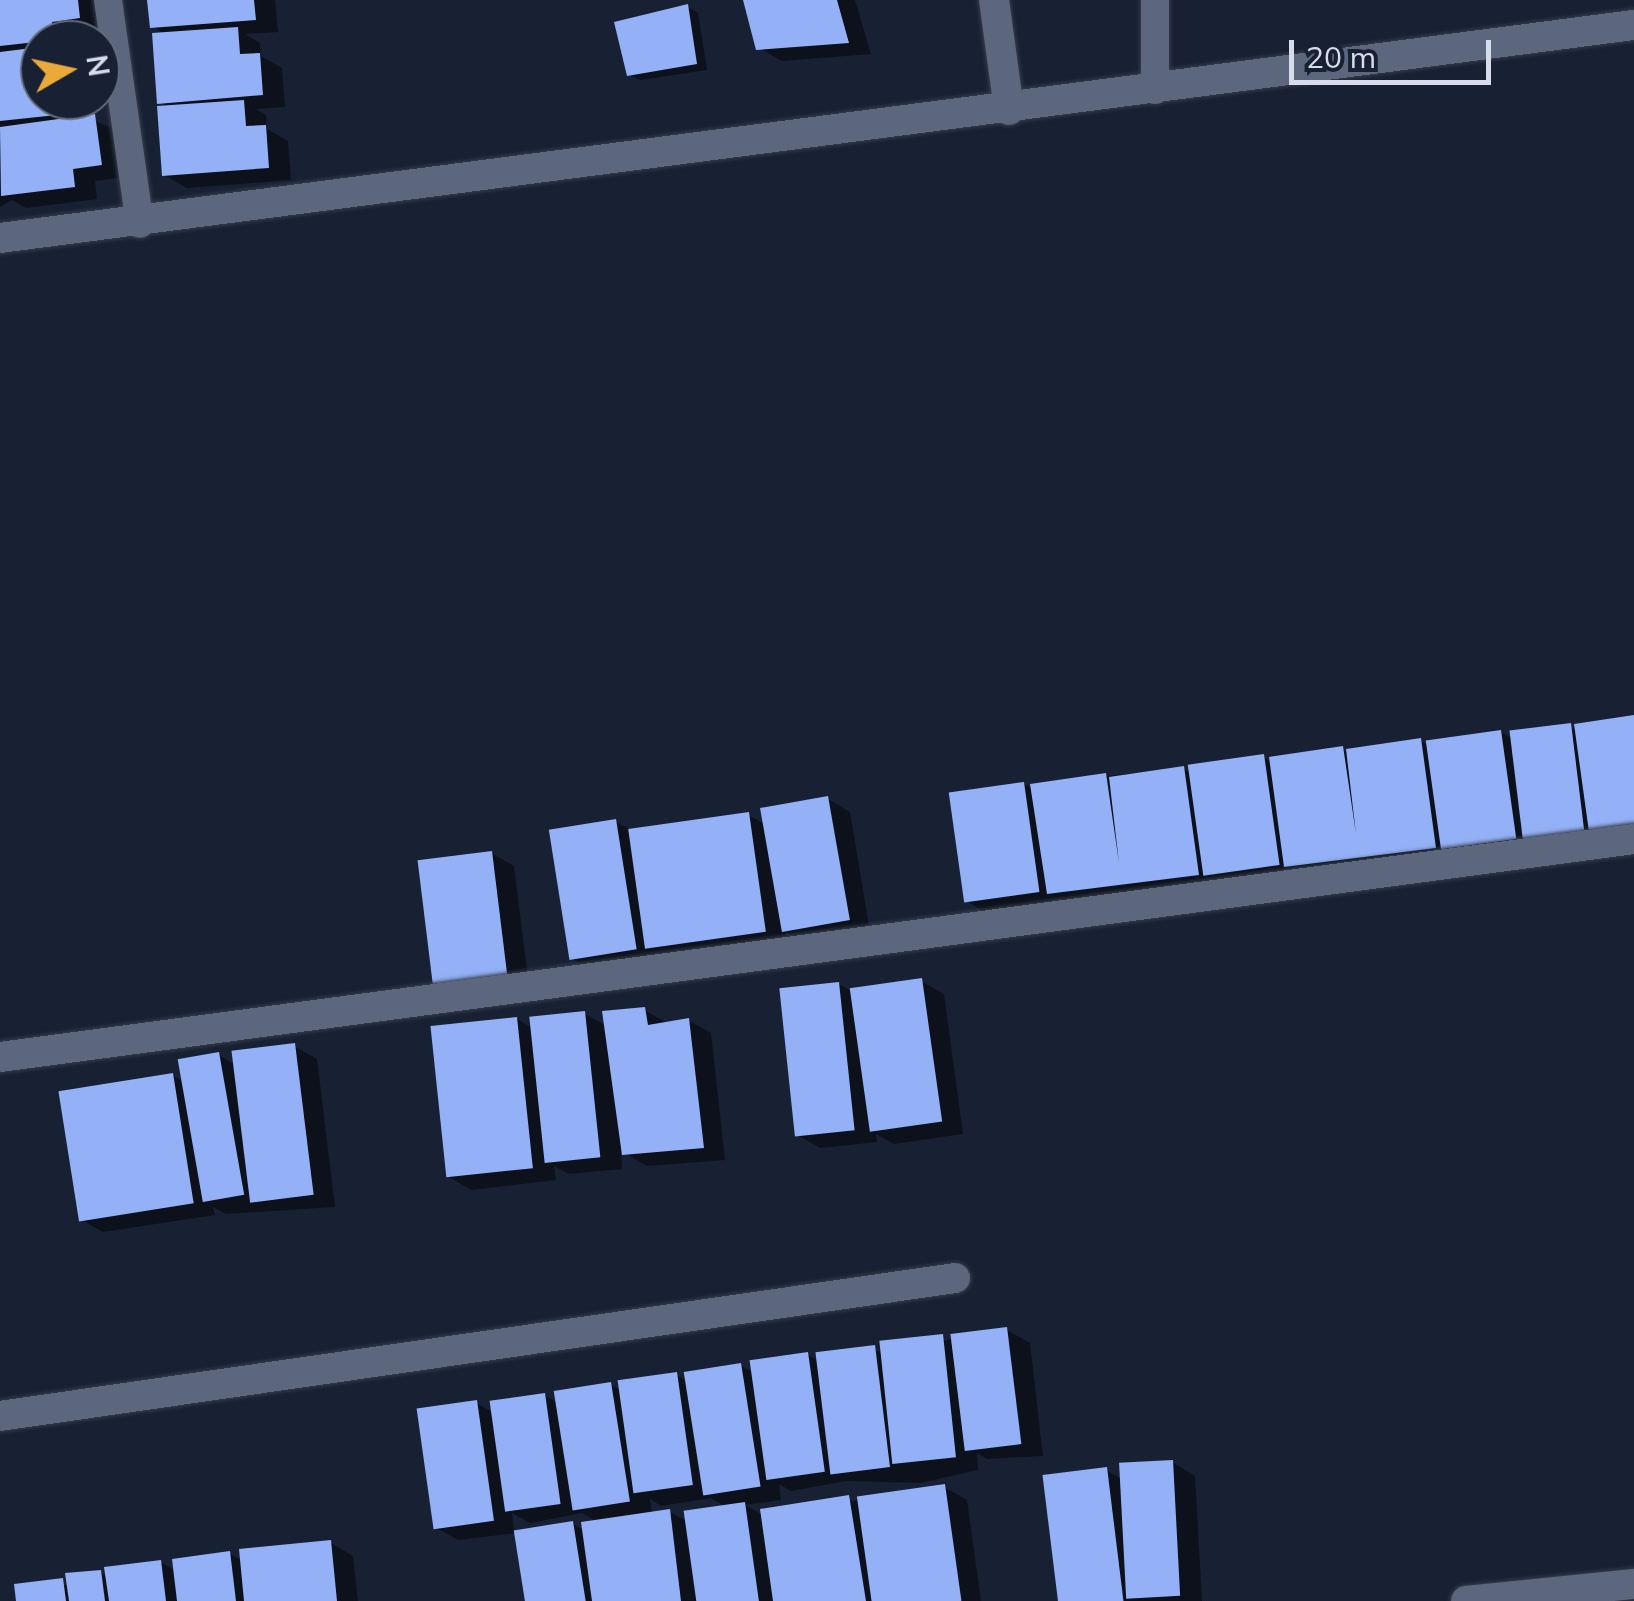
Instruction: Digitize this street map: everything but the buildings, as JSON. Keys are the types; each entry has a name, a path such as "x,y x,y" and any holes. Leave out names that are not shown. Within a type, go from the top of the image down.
{"street":[{"path":"994,0 1009,110"},
{"path":"0,238 140,224 1634,25"},
{"path":"0,1058 1634,839"},
{"path":"0,1416 956,1278"},
{"path":"1466,1601 1634,1584"}],"lane":[{"path":"108,0 140,224"},
{"path":"1155,0 1155,90"}]}
